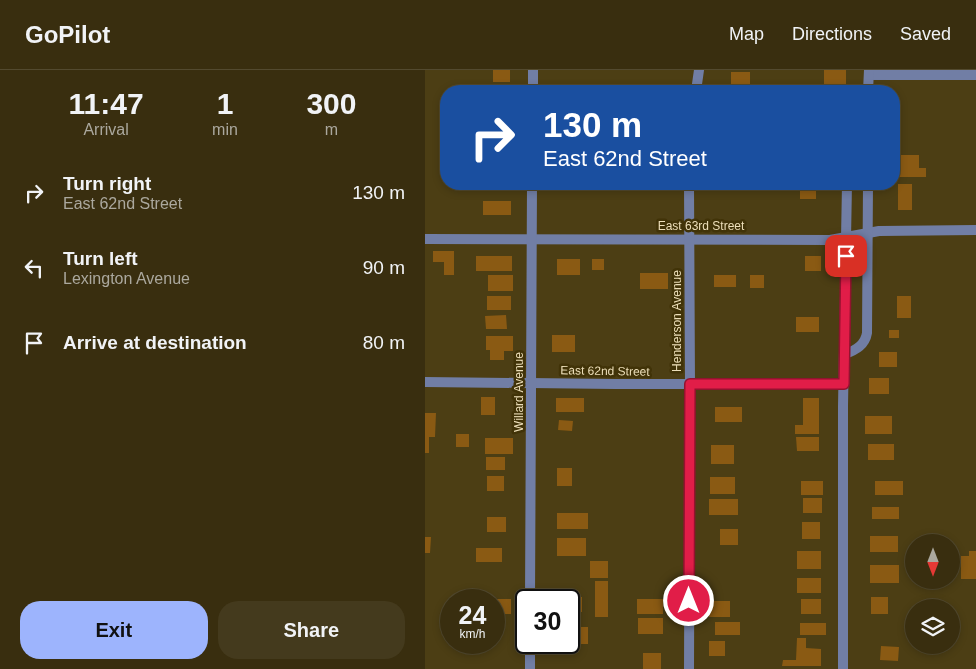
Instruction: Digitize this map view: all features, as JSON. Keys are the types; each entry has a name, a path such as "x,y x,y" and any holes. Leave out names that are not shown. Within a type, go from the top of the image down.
{"street":[{"path":"533,70 533,85"},
{"path":"697,85 699,70"},
{"path":"869,73 976,75"},
{"name":"Willard Avenue","path":"530,589 532,190"},
{"name":"Henderson Avenue","path":"689,190 689,669"},
{"path":"843,669 847,190"},
{"path":"845,354 862,344 866,339 868,190"},
{"name":"East 63rd Street","path":"425,239 830,240 867,232 976,230"},
{"name":"East 62nd Street","path":"425,382 844,384"},
{"path":"530,654 530,669"}],"building":[{"path":"493,70 510,70 510,82 493,82"},
{"path":"824,70 846,70 846,85 824,85"},
{"path":"731,72 750,72 750,85 731,85"},
{"path":"900,155 919,155 919,168 926,168 926,177 900,177"},
{"path":"900,184 912,184 912,210 898,210 898,190 900,190"},
{"path":"800,190 816,190 816,199 800,199"},
{"path":"483,201 511,201 511,215 483,215"},
{"path":"433,251 454,251 454,275 444,275 444,262 433,262"},
{"path":"476,256 512,256 512,271 476,271"},
{"path":"805,256 821,256 821,271 805,271"},
{"path":"557,259 580,259 580,275 557,275"},
{"path":"592,259 604,259 604,270 592,270"},
{"path":"640,273 668,273 668,289 640,289"},
{"path":"488,275 513,275 513,291 488,291"},
{"path":"714,275 736,275 736,287 714,287"},
{"path":"750,275 764,275 764,288 750,288"},
{"path":"487,296 511,296 511,310 487,310"},
{"path":"897,296 911,296 911,318 897,318"},
{"path":"506,315 507,329 486,329 485,316"},
{"path":"796,317 819,317 819,332 796,332"},
{"path":"889,330 899,330 899,338 889,338"},
{"path":"552,335 575,335 575,352 552,352"},
{"path":"486,336 513,336 513,351 504,351 504,360 490,360 490,350 486,350"},
{"path":"879,352 897,352 897,367 879,367"},
{"path":"869,378 889,378 889,394 869,394"},
{"path":"481,397 495,397 495,415 481,415"},
{"path":"556,398 584,398 584,412 556,412"},
{"path":"803,398 819,398 819,434 795,434 795,425 803,425"},
{"path":"715,407 742,407 742,422 715,422"},
{"path":"425,413 436,413 435,437 429,437 429,453 425,453"},
{"path":"865,416 892,416 892,434 865,434"},
{"path":"559,420 573,421 572,431 558,430"},
{"path":"456,434 469,434 469,447 456,447"},
{"path":"796,437 819,437 819,451 797,451"},
{"path":"485,438 513,438 513,454 485,454"},
{"path":"868,444 894,444 894,460 868,460"},
{"path":"711,445 734,445 734,464 711,464"},
{"path":"486,457 505,457 505,470 486,470"},
{"path":"557,468 572,468 572,486 557,486"},
{"path":"487,476 504,476 504,491 487,491"},
{"path":"710,477 735,477 735,494 710,494"},
{"path":"801,481 823,481 823,495 801,495"},
{"path":"875,481 903,481 903,495 875,495"},
{"path":"803,498 822,498 822,513 803,513"},
{"path":"709,499 738,499 738,515 709,515"},
{"path":"872,507 899,507 899,519 872,519"},
{"path":"557,513 588,513 588,529 557,529"},
{"path":"487,517 506,517 506,532 487,532"},
{"path":"802,522 820,522 820,539 802,539"},
{"path":"720,529 738,529 738,545 720,545"},
{"path":"870,536 898,536 898,552 870,552"},
{"path":"425,537 431,537 430,553 425,553"},
{"path":"557,538 586,538 586,556 557,556"},
{"path":"476,548 502,548 502,562 476,562"},
{"path":"797,551 821,551 821,569 797,569"},
{"path":"969,551 976,551 976,579 961,579 961,556 969,556"},
{"path":"590,561 608,561 608,578 590,578"},
{"path":"870,565 899,565 899,583 870,583"},
{"path":"797,578 821,578 821,593 797,593"},
{"path":"595,581 608,581 608,617 595,617"},
{"path":"580,597 582,597 582,612 580,612"},
{"path":"871,597 888,597 888,614 871,614"},
{"path":"505,599 511,599 511,614 505,614"},
{"path":"637,599 663,599 663,614 637,614"},
{"path":"801,599 821,599 821,614 801,614"},
{"path":"709,601 730,601 730,617 709,617"},
{"path":"638,618 663,618 663,634 638,634"},
{"path":"715,622 740,622 740,635 715,635"},
{"path":"800,623 826,623 826,635 800,635"},
{"path":"580,627 588,627 588,644 580,644"},
{"path":"797,638 806,638 806,648 821,649 821,666 782,666 783,660 796,660"},
{"path":"709,641 725,641 725,656 709,656"},
{"path":"881,646 899,647 898,661 880,660"},
{"path":"643,653 661,653 661,669 643,669"}],"route":[{"path":"689,601 690,384 844,384 846,256"}]}
